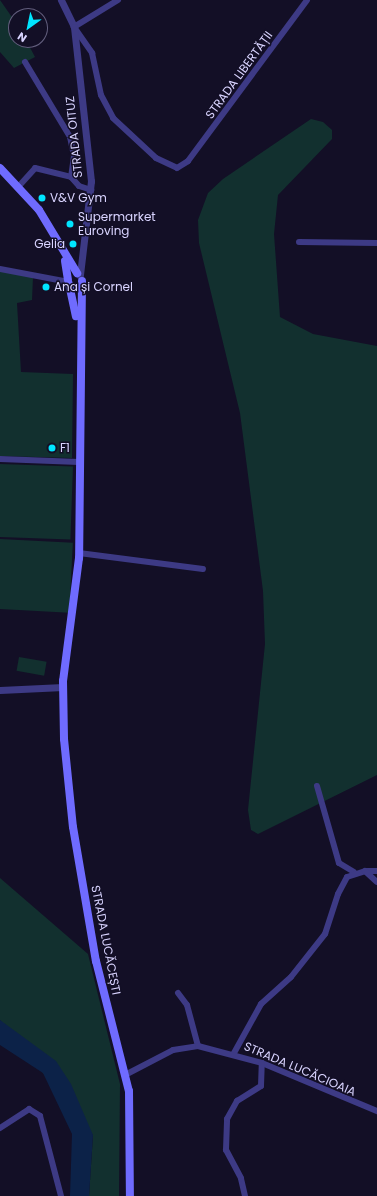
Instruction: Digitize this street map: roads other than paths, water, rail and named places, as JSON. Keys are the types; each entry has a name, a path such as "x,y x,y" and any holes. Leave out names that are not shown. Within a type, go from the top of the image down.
{"main road":[{"path":"0,168 19,186 43,216 60,247 80,276 79,332"},
{"path":"60,247 79,332"},
{"path":"69,282 80,276"},
{"path":"69,282 77,287 80,276"},
{"name":"STRADA LUCĂCEȘTI","path":"79,332 79,553 63,687 64,739 73,827 96,961 129,1091 130,1196"}],"street":[{"name":"STRADA OITUZ","path":"61,0 74,27 91,190 80,276"},
{"path":"74,27 118,0"},
{"name":"STRADA LIBERTĂȚII","path":"74,27 92,53 101,95 118,126 165,165 177,168 188,161 307,0"},
{"path":"25,62 70,137 74,156 71,177"},
{"path":"19,186 34,168 71,177 79,186 91,190"},
{"path":"299,242 377,243"},
{"path":"0,269 69,282"},
{"path":"0,459 79,462"},
{"path":"79,553 203,569"},
{"path":"0,690 63,687"},
{"path":"317,786 339,863 344,870 354,872 377,871"},
{"path":"365,871 377,882"},
{"path":"234,1053 261,1004 291,977 325,934 338,894 354,872"},
{"path":"178,993 187,1005 198,1046"},
{"name":"STRADA LUCĂCIOAIA","path":"125,1075 173,1050 198,1046 234,1053 262,1063 377,1111"},
{"path":"245,1196 238,1172 226,1150 227,1119 237,1101 261,1086 262,1063"},
{"path":"0,1128 23,1111 29,1109 40,1116 44,1124 48,1157 57,1174 62,1196"}],"water":[{"path":"0,1020 56,1061 71,1084 93,1135 89,1196 70,1196 72,1134 43,1073 0,1045"}],"place":[{"name":"V&V Gym","path":"42,198"},
{"name":"Supermarket Euroving","path":"70,224"},
{"name":"Gelia","path":"73,244"},
{"name":"Ana și Cornel","path":"46,287"},
{"name":"F1","path":"52,448"}]}
